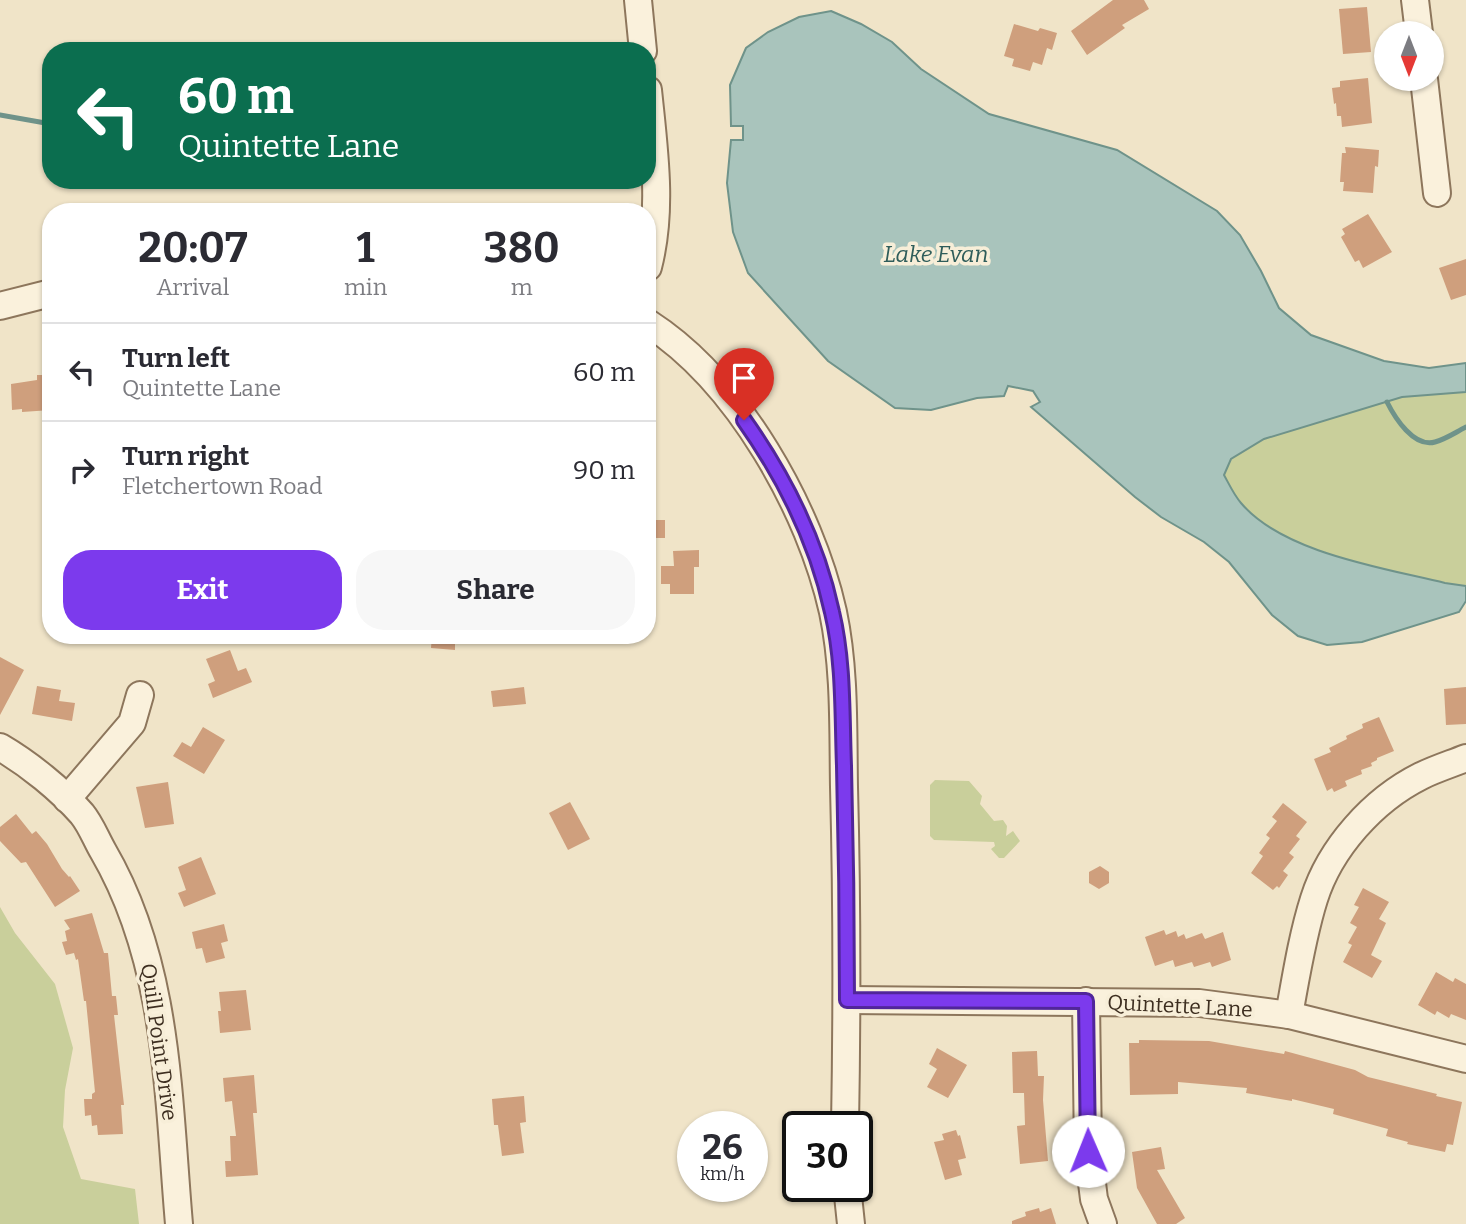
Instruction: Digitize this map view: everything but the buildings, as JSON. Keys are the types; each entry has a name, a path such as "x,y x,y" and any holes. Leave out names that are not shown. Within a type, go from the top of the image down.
{"street":[{"path":"638,0 642,42"},
{"path":"1415,0 1418,21"},
{"path":"1425,91 1437,193"},
{"path":"0,306 42,295"},
{"path":"656,330 705,373 733,404 765,451 797,509 824,580 833,613 840,661 847,874 845,1111"},
{"path":"67,799 132,723 140,695"},
{"name":"Quill Point Drive","path":"0,747 33,769 84,817 120,880 134,915 157,999 179,1224"},
{"path":"1289,1015 1314,898 1328,867 1342,846 1358,824 1394,793 1420,776 1466,758"},
{"name":"Quintette Lane","path":"847,1000 1199,1003 1289,1015 1466,1059"},
{"path":"1086,1001 1088,1151 1094,1199 1103,1224"},
{"path":"849,1202 851,1224"}],"green space":[{"path":"1466,392 1466,586 1365,564 1308,546 1259,520 1241,503 1224,475 1231,459 1264,439 1402,397"},
{"path":"935,780 969,781 982,796 980,804 994,821 1003,820 1007,826 1006,836 1013,831 1020,841 1004,858 999,858 991,849 995,846 994,842 934,840 930,836 930,785"},
{"path":"0,907 15,933 55,984 73,1048 65,1090 63,1127 81,1179 135,1189 139,1224 0,1224"}],"water":[{"name":"Lake Evan","path":"831,11 892,42 921,69 989,114 1117,150 1217,211 1240,235 1279,308 1311,335 1384,361 1429,368 1466,363 1466,392 1402,397 1264,439 1231,459 1224,475 1241,503 1259,520 1308,546 1365,564 1466,586 1466,601 1459,612 1362,642 1327,645 1298,636 1272,615 1229,562 1204,542 1161,517 1135,497 1031,407 1040,402 1033,391 1008,386 1004,396 977,398 931,410 895,408 828,361 748,273 733,232 727,183 731,140 743,140 743,126 731,126 730,85 746,48 768,32 799,17"}],"waterway":[{"path":"0,115 42,122"},
{"path":"1387,402 1400,423 1420,441 1435,442 1466,427"}],"route":[{"path":"744,420 765,451 797,509 812,544 833,613 840,661 842,710 847,874 847,1000 1086,1001 1088,1151"}]}
